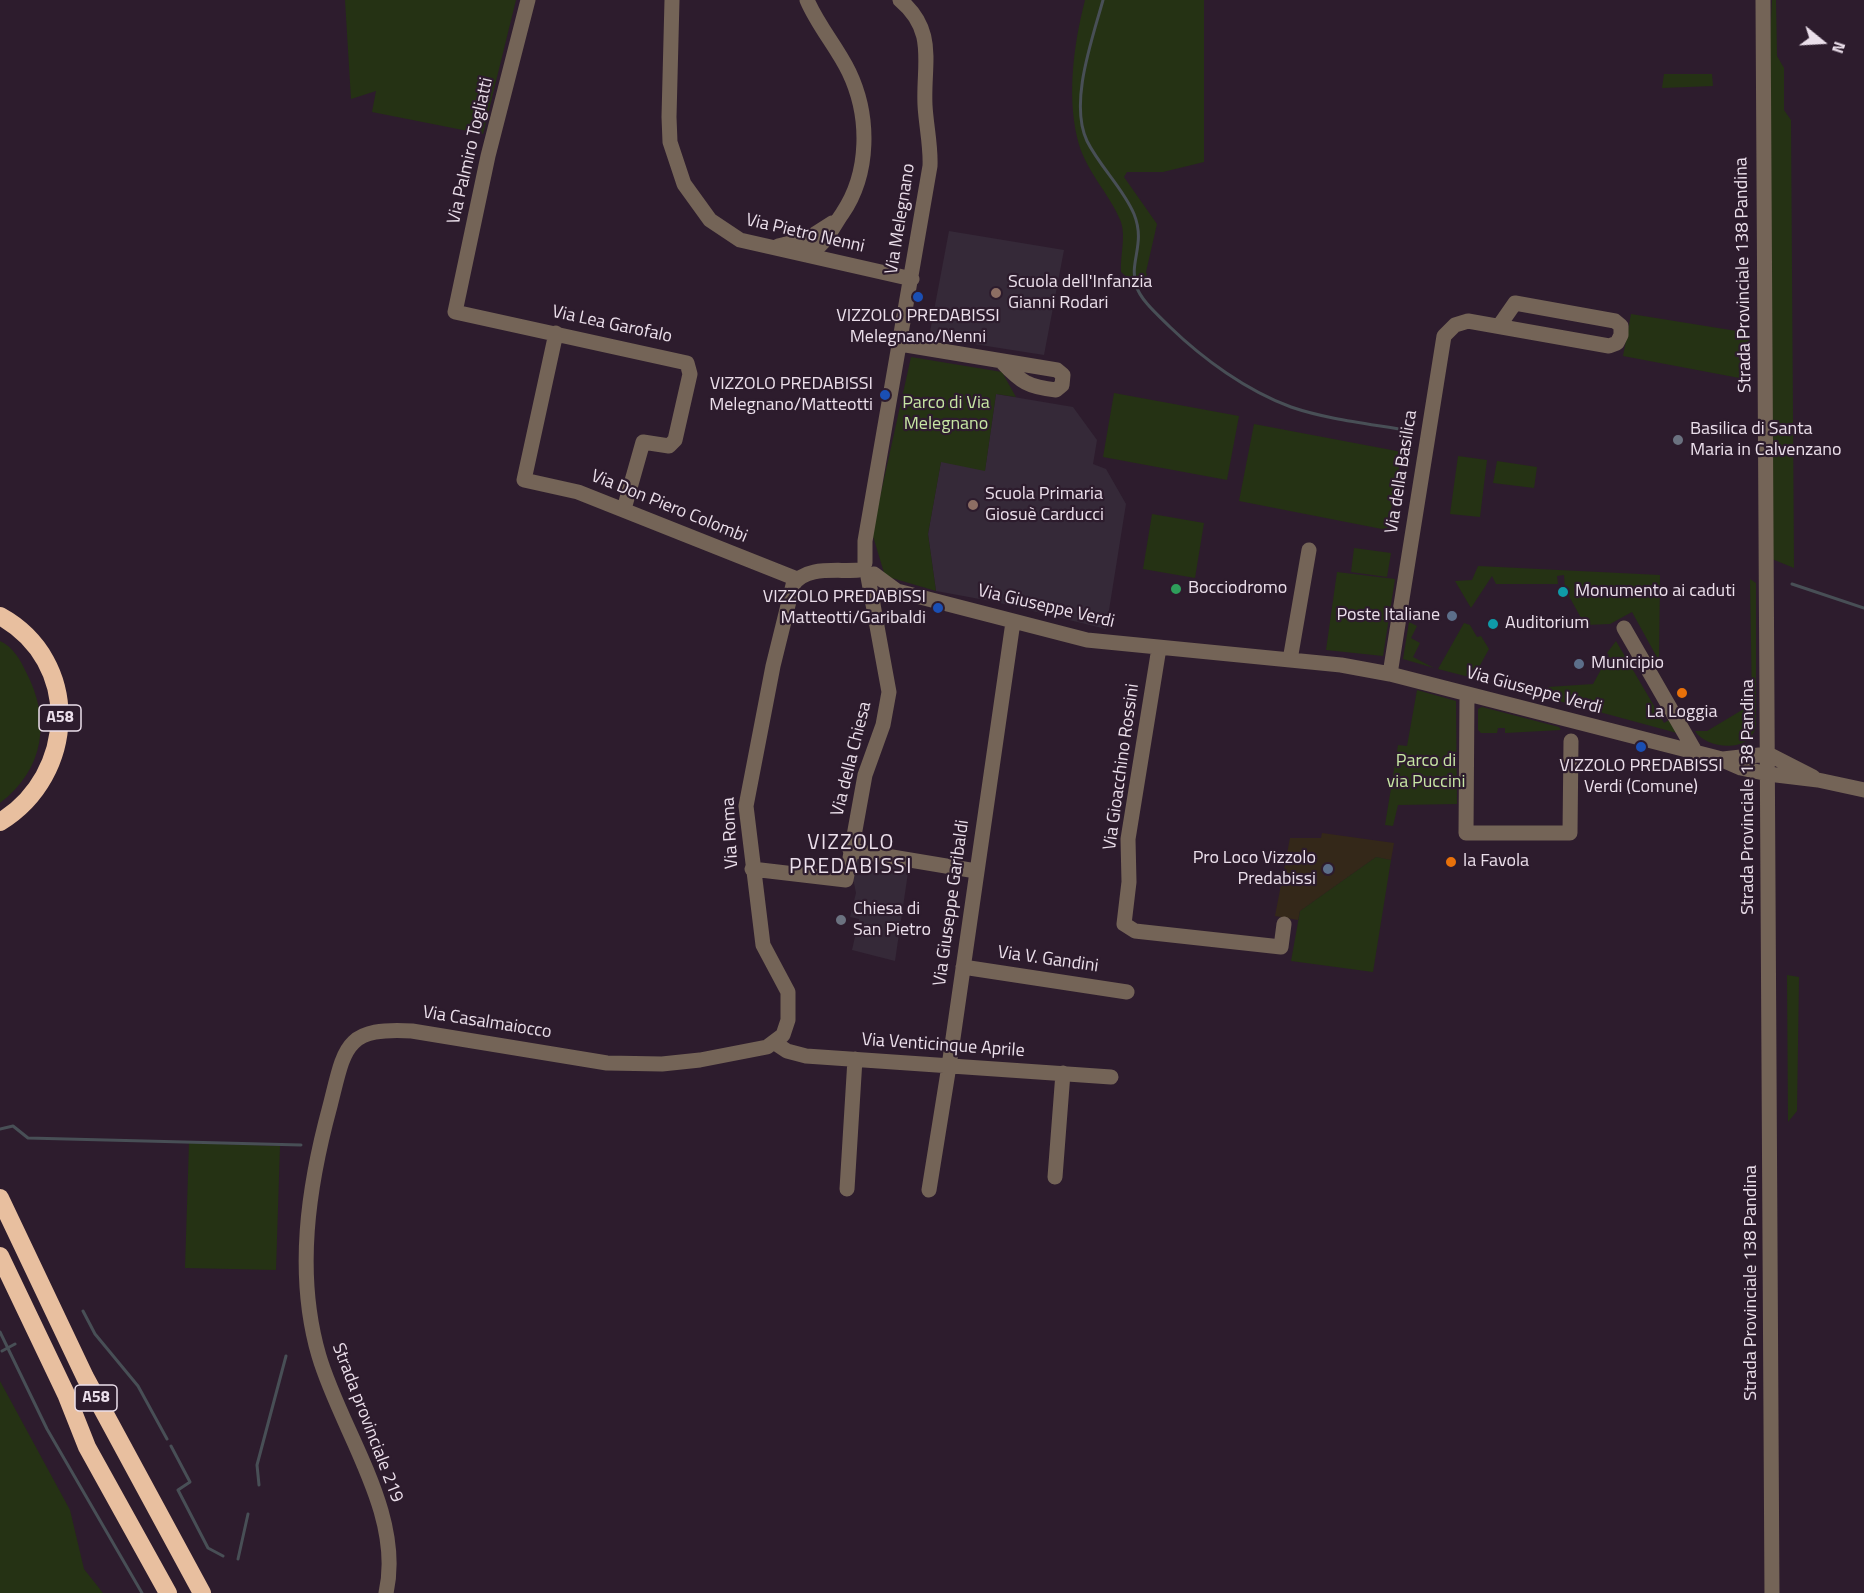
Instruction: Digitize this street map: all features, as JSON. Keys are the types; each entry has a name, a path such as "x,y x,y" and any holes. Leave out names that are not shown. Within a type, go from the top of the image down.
{"highway":[{"name":"A58","path":"0,616 23,631 47,662 59,699 60,721 58,741 43,779 17,810 0,822"},
{"name":"A58","path":"0,1198 90,1387 202,1593"},
{"name":"A58","path":"0,1256 66,1394 87,1447 168,1593"},
{"name":"A58","path":"0,1283 15,1315 38,1338"}],"street":[{"name":"Via Palmiro Togliatti","path":"455,312 488,156 528,0"},
{"name":"Via Pietro Nenni","path":"672,0 670,142 678,170 690,196 719,228 740,240 912,279"},
{"path":"806,255 816,249 853,197 860,173 864,145 862,114 849,71 807,0"},
{"name":"Via Melegnano","path":"867,571 865,542 930,166 925,106 926,47 918,20 900,0"},
{"name":"Strada Provinciale 138 Pandina","path":"1763,0 1772,1593"},
{"path":"770,247 798,242 837,221"},
{"path":"837,221 831,237 834,250 850,264"},
{"path":"806,255 807,247 815,234"},
{"name":"Via della Basilica","path":"1390,674 1444,336 1455,325 1468,321 1609,346 1617,343 1621,335 1621,326 1615,321 1515,303 1499,326"},
{"name":"Via Lea Garofalo","path":"455,312 683,361 690,368 675,440 669,446 643,442 624,509"},
{"name":"Via Don Piero Colombi","path":"556,333 524,480 578,492 797,579"},
{"path":"900,344 1002,362"},
{"path":"1290,660 1309,550"},
{"path":"797,579 812,572 867,571"},
{"name":"Via Giuseppe Verdi","path":"867,571 897,591 1093,641 1341,665 1390,674 1718,758"},
{"name":"Via della Chiesa","path":"752,869 846,880 865,775 883,725 889,692 867,571"},
{"name":"Via Roma","path":"775,1043 783,1035 788,1020 788,992 763,945 746,819 748,786 790,591 797,579"},
{"name":"Via Giuseppe Garibaldi","path":"929,1190 950,1066 1013,622"},
{"path":"1624,628 1696,753"},
{"name":"Via Gioacchino Rossini","path":"1159,648 1128,838 1129,882 1124,924 1135,931 1281,946 1284,924"},
{"path":"1467,694 1466,833 1570,833 1571,741"},
{"path":"1718,758 1768,754 1818,780"},
{"path":"1718,758 1768,774 1818,780 1864,790"},
{"path":"850,850 976,871"},
{"name":"Via V. Gandini","path":"963,967 1127,992"},
{"name":"Via Casalmaiocco","path":"311,1196 327,1116 343,1060 351,1043 367,1033 385,1030 412,1031 607,1063 687,1062 759,1049 775,1043"},
{"name":"Via Venticinque Aprile","path":"775,1043 793,1054 1111,1077"},
{"path":"847,1189 855,1059"},
{"path":"1054,1177 1064,1073"},
{"name":"Strada provinciale 219","path":"311,1196 305,1268 310,1319 326,1376 382,1516 389,1551 386,1593"}],"shaded area":[{"name":"Scuola dell'Infanzia Gianni Rodari","path":"949,231 1064,250 1044,355 929,337"},
{"path":"996,394 1073,407 1097,440 1093,464 1106,469 1126,504 1106,629 996,602 936,591 928,534 941,461 985,470"},
{"path":"1322,833 1394,843 1391,860 1376,857 1300,911 1298,920 1275,916 1290,838 1321,838"},
{"path":"855,857 909,866 895,961 852,950 859,919 850,917 856,893 853,878"}],"green space":[{"path":"345,0 516,0 483,134 372,112 376,91 351,99"},
{"path":"1085,0 1204,0 1204,162 1163,172 1127,172 1124,177 1157,224 1146,272 1149,285 1130,280 1121,272 1123,234 1121,222 1085,160 1077,137 1072,103 1073,68"},
{"path":"1772,0 1776,0 1777,56 1784,68 1784,110 1791,120 1794,568 1772,559 1769,58"},
{"path":"1664,74 1712,74 1713,86 1662,88"},
{"path":"1631,314 1749,333 1750,380 1623,356"},
{"name":"Parco di Via Melegnano","path":"911,357 1002,372 1016,397 996,394 985,471 941,462 928,534 936,591 885,576 872,533"},
{"path":"1114,393 1239,416 1227,480 1103,457"},
{"path":"1254,424 1402,452 1387,530 1239,501"},
{"path":"1458,456 1487,460 1480,517 1450,514"},
{"path":"1497,461 1537,467 1534,488 1493,483"},
{"path":"1152,514 1204,523 1195,578 1143,569"},
{"path":"1354,548 1391,553 1387,577 1351,572"},
{"path":"1478,566 1660,575 1659,661 1632,612 1610,624 1585,625 1565,589 1564,575 1557,576 1558,584 1496,584 1492,576 1471,608 1455,581 1472,580"},
{"path":"1337,572 1395,579 1383,656 1326,650"},
{"path":"1750,579 1756,583 1756,726 1752,735 1737,745 1717,745 1700,737 1695,731 1707,731 1752,704"},
{"path":"1409,622 1417,626 1411,638 1420,643 1413,657 1434,668 1403,659"},
{"path":"1464,623 1470,625 1477,637 1481,636 1489,649 1473,678 1438,669"},
{"path":"0,641 12,650 24,667 34,690 41,725 35,759 27,775 0,803"},
{"path":"1616,641 1664,723 1671,719 1677,733 1555,700 1548,687 1593,684 1609,655 1607,653"},
{"name":"Parco di via Puccini","path":"1417,690 1456,701 1457,804 1398,805 1393,826 1385,825 1398,745 1407,746"},
{"path":"1482,707 1559,727 1561,730 1505,733 1505,728 1498,728 1497,733 1481,733 1478,730 1478,709"},
{"path":"1376,857 1391,860 1373,972 1291,961 1300,911"},
{"path":"1787,975 1799,977 1797,1111 1788,1122"},
{"path":"189,1143 280,1146 276,1270 185,1268"},
{"path":"0,1381 70,1510 84,1569 103,1593 0,1593"}],"waterway":[{"path":"1103,0 1084,71 1080,109 1082,126 1092,151 1124,195 1134,214 1138,234 1134,276 1141,296 1150,308 1197,351 1226,373 1258,392 1291,407 1320,415 1411,431"},
{"path":"1792,584 1864,608"},
{"path":"0,1129 13,1126 28,1138 301,1145"},
{"path":"83,1311 95,1334 138,1386 167,1439"},
{"path":"0,1332 47,1429 142,1593"},
{"path":"2,1351 15,1344"},
{"path":"259,1485 257,1465 286,1356"},
{"path":"171,1446 190,1482 178,1490 208,1548 223,1556"},
{"path":"238,1559 248,1514"}],"place":[{"name":"Scuola dell'Infanzia Gianni Rodari","path":"996,293"},
{"name":"VIZZOLO PREDABISSI Melegnano/Nenni","path":"918,297"},
{"name":"VIZZOLO PREDABISSI Melegnano/Matteotti","path":"885,395"},
{"name":"Basilica di Santa Maria in Calvenzano","path":"1678,440"},
{"name":"Scuola Primaria Giosuè Carducci","path":"973,505"},
{"name":"Bocciodromo","path":"1176,589"},
{"name":"Monumento ai caduti","path":"1563,592"},
{"name":"VIZZOLO PREDABISSI Matteotti/Garibaldi","path":"938,608"},
{"name":"Poste Italiane","path":"1452,616"},
{"name":"Auditorium","path":"1493,624"},
{"name":"Municipio","path":"1579,664"},
{"name":"La Loggia","path":"1682,693"},
{"name":"VIZZOLO PREDABISSI Verdi (Comune)","path":"1641,747"},
{"name":"la Favola","path":"1451,862"},
{"name":"Pro Loco Vizzolo Predabissi","path":"1328,869"},
{"name":"Chiesa di San Pietro","path":"841,920"}],"district":[{"name":"VIZZOLO PREDABISSI","path":"851,856"}]}
